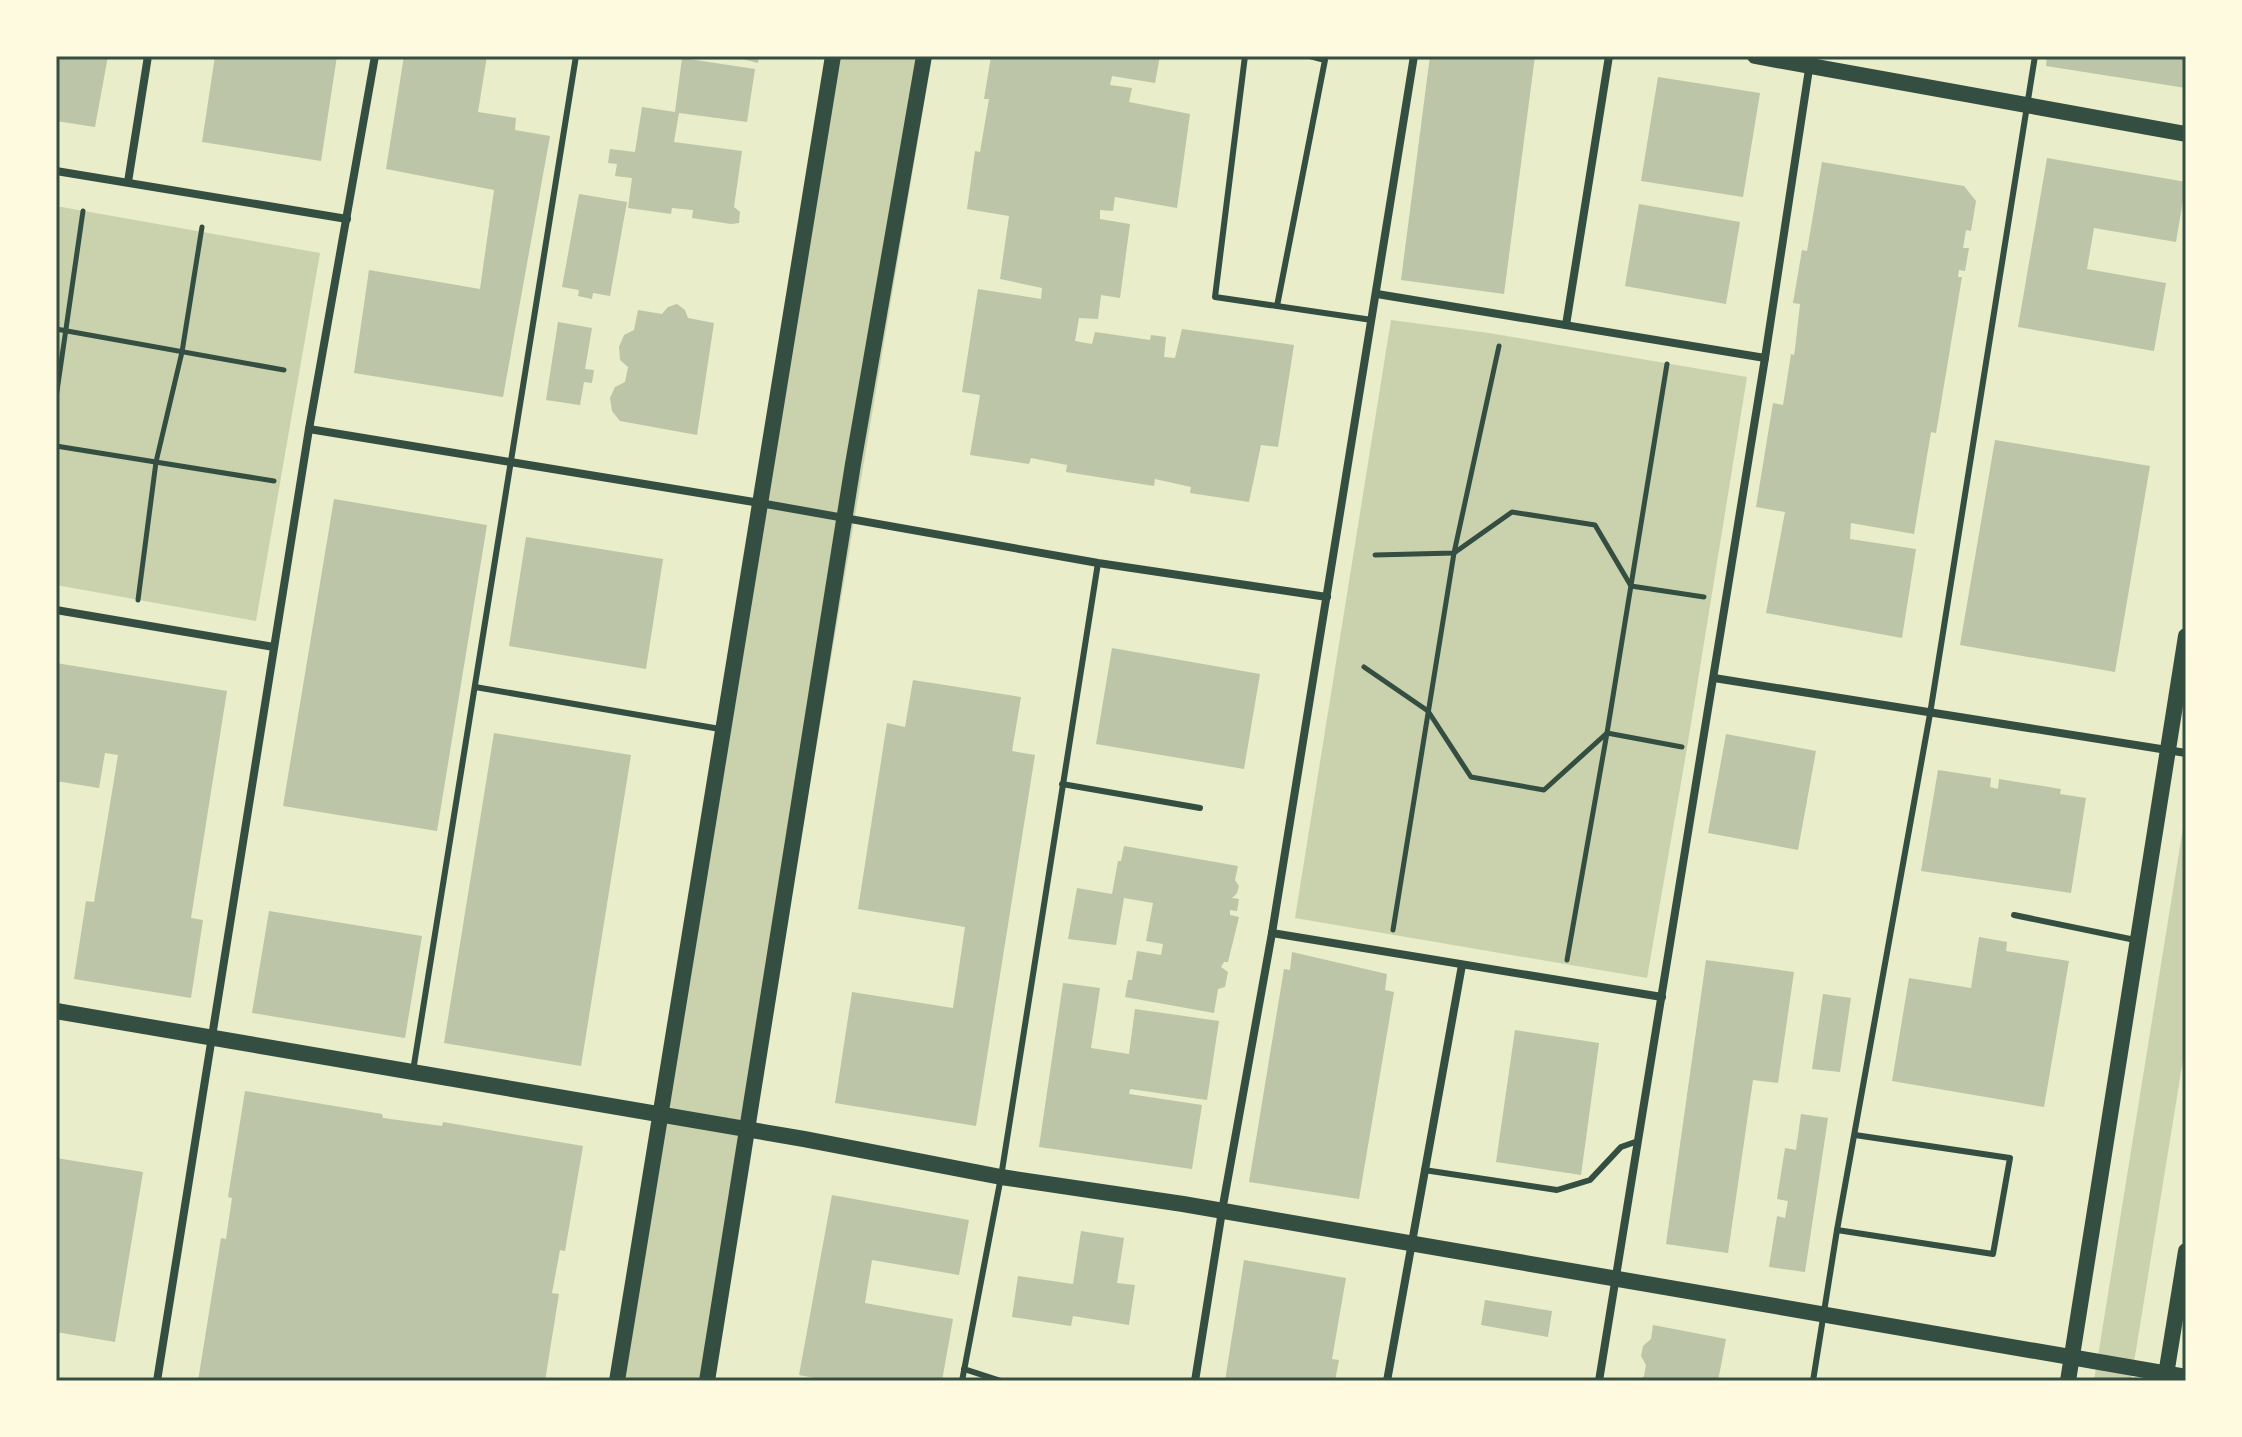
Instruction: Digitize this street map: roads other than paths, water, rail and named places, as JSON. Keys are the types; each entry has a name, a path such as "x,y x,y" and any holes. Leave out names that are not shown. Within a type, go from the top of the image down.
{"main road":[{"path":"617,1381 833,56"},
{"path":"707,1381 845,518 924,56"},
{"path":"1755,56 1811,61 2186,134"},
{"path":"2068,1381 2186,636"},
{"path":"56,1011 1001,1177 1616,1278 2072,1357 2166,1377 2186,1377"},
{"path":"2166,1377 2186,1251"}],"street":[{"path":"128,182 148,56"},
{"path":"157,1381 309,429 375,56"},
{"path":"1195,1381 1272,933 1414,56"},
{"path":"1566,325 1609,56"},
{"path":"1599,1381 1811,61"},
{"path":"56,171 347,219"},
{"path":"1377,294 1765,358"},
{"path":"309,429 760,503 1098,563 1327,597"},
{"path":"56,610 274,647"},
{"path":"1714,678 2186,753"},
{"path":"1272,933 1662,997"},
{"path":"1387,1381 1462,965"}],"lane":[{"path":"413,1072 576,56"},
{"path":"1245,56 1215,297 1372,320"},
{"path":"1277,306 1325,60 1310,56"},
{"path":"1813,1381 1837,1230 1930,714 2035,56"},
{"path":"962,1381 1001,1177 1098,563"},
{"path":"475,687 724,730"},
{"path":"1062,784 1200,808"},
{"path":"2014,915 2138,941"},
{"path":"1837,1230 1993,1254 2010,1158 1855,1135"},
{"path":"1424,1170 1557,1190 1590,1180 1621,1147 1638,1141"},
{"path":"964,1369 1001,1381"}]}
